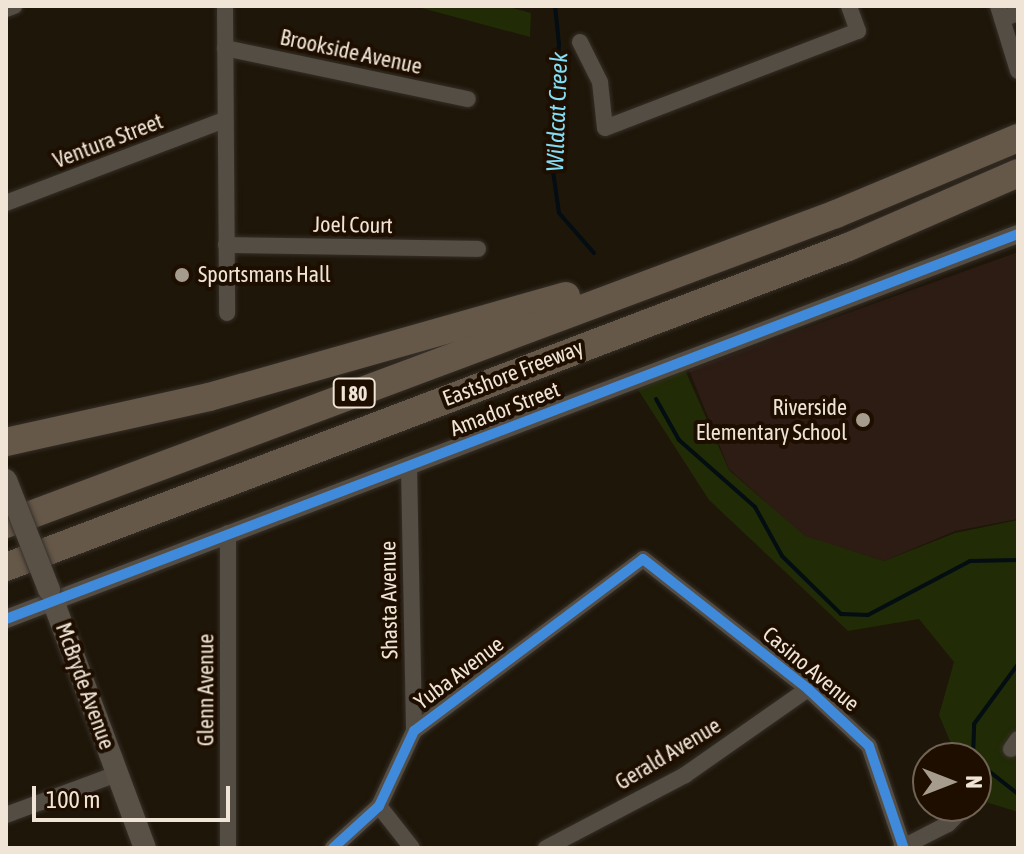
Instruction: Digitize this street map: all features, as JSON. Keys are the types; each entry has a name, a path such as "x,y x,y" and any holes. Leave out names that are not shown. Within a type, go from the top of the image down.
{"highway":[{"name":"Eastshore Freeway","path":"6,524 958,166 1018,135"},
{"name":"Eastshore Freeway","path":"6,567 848,247 1018,173"},
{"path":"6,442 223,394 702,262"}],"main road":[{"name":"McBryde Avenue","path":"6,480 145,848"}],"street":[{"path":"6,9 14,6"},
{"path":"225,6 227,313"},
{"path":"580,42 600,82 605,128 858,31 849,6"},
{"path":"1006,13 1018,71"},
{"name":"Brookside Avenue","path":"225,48 468,99"},
{"name":"Ventura Street","path":"6,203 225,120"},
{"name":"Amador Street","path":"6,619 51,595 409,467 1018,234"},
{"name":"Joel Court","path":"226,245 478,249"},
{"name":"Shasta Avenue","path":"409,467 414,731"},
{"name":"Glenn Avenue","path":"228,533 228,848"},
{"name":"Yuba Avenue","path":"333,848 379,806 414,731 643,559"},
{"name":"Casino Avenue","path":"643,559 808,689 869,746 902,847"},
{"name":"Gerald Avenue","path":"546,848 685,775 808,689"},
{"path":"6,815 117,774"},
{"path":"379,806 412,848"},
{"path":"902,847 950,822"}],"shaded area":[{"name":"Riverside Elementary School","path":"1018,252 1018,519 955,531 884,561 805,537 729,469 689,370"}],"green space":[{"path":"414,6 505,6 531,13 530,37"},
{"path":"682,363 729,470 805,536 884,561 955,533 1018,520 1018,812 992,804 992,742 950,742 939,715 954,662 919,619 848,631 709,500 633,382"}],"waterway":[{"name":"Wildcat Creek","path":"555,6 559,44 552,164 559,213 594,253"},
{"name":"Wildcat Creek","path":"656,399 679,440 755,507 782,556 841,614 868,615 970,561 1018,560"},
{"name":"Wildcat Creek","path":"973,742 974,724 1018,664"},
{"name":"Wildcat Creek","path":"992,774 1018,794"}],"cycle path":[{"path":"6,619 1018,234"},
{"path":"333,848 379,806 414,731 643,559 808,689 869,746 903,846"}],"place":[{"name":"Sportsmans Hall","path":"182,275"},
{"name":"Riverside Elementary School","path":"863,420"}]}
